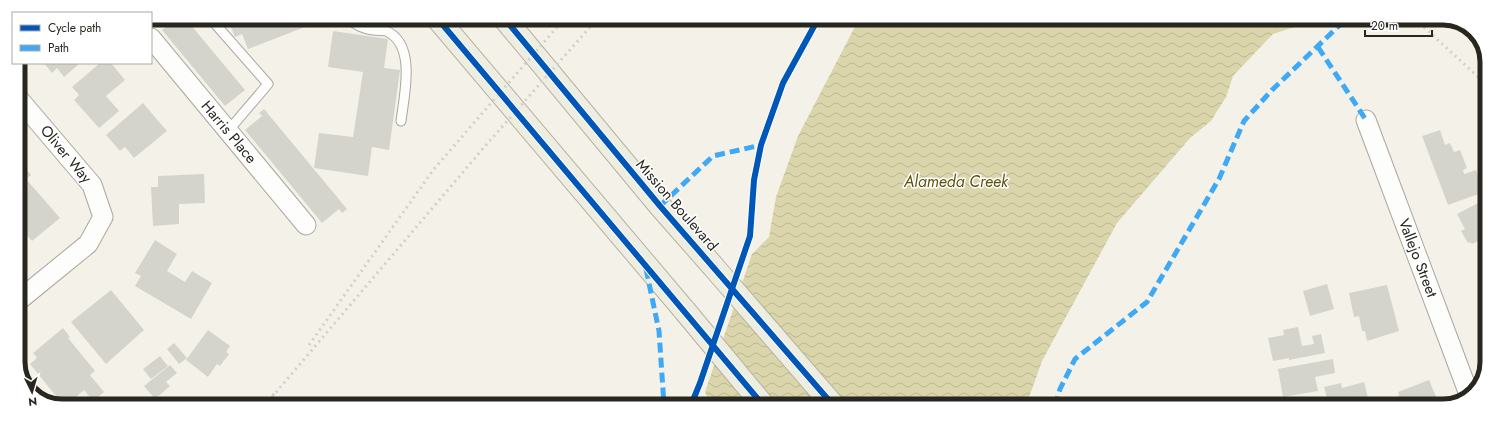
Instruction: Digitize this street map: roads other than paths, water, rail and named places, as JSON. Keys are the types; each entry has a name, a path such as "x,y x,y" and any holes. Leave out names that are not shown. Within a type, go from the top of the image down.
{"main road":[{"path":"443,25 758,399"},
{"name":"Mission Boulevard","path":"510,25 660,206 828,399"}],"street":[{"name":"Harris Place","path":"152,39 306,225"},
{"name":"Oliver Way","path":"25,106 92,185 103,217 88,244 25,295"},
{"name":"Vallejo Street","path":"1366,120 1467,389"}],"lane":[{"path":"216,25 268,84 228,131"},
{"path":"359,25 386,31 396,40 405,53 407,68 401,120"}],"water":[{"name":"Alameda Creek","path":"856,25 1299,25 1273,34 1233,76 1226,97 1211,121 1190,138 1117,223 1042,361 1028,399 708,399 705,392 752,254 769,237 776,197 798,136"}],"railway":[{"path":"309,345 434,169 559,25"},
{"path":"272,397 486,145 592,25"},
{"path":"1422,25 1480,79"},
{"path":"270,399 275,392"}]}
